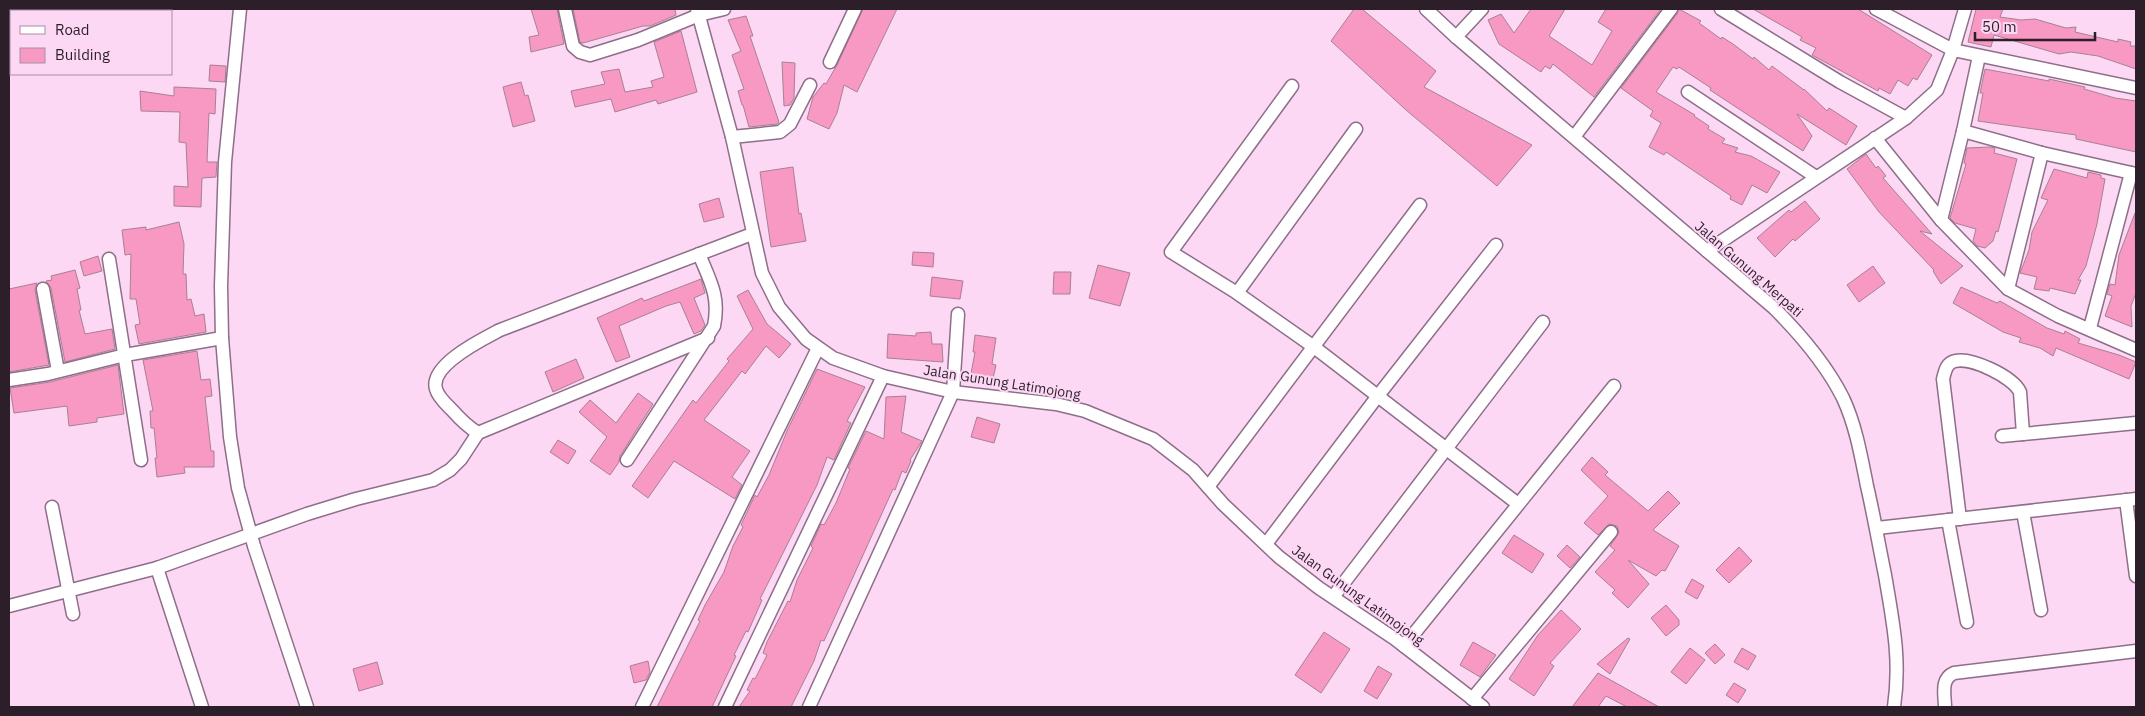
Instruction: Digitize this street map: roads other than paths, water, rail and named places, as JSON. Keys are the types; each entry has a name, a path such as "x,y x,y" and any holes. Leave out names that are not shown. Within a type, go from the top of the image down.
{"street":[{"path":"240,9 225,162 221,286 222,338 238,488 307,707"},
{"path":"565,9 574,46 580,52 590,55 638,40 698,12 724,9"},
{"path":"830,62 855,9"},
{"name":"Jalan Gunung Merpati","path":"1426,9 1456,37 1774,308 1798,333 1831,376 1844,400 1855,431 1877,528 1898,657 1898,685 1894,707"},
{"path":"1456,37 1482,9"},
{"path":"1574,137 1671,9"},
{"path":"1721,9 1840,82 1906,118"},
{"path":"1876,9 1953,50 2136,88"},
{"path":"1707,251 1906,118 1937,90 1953,50 1965,9"},
{"name":"Jalan Gunung Latimojong","path":"698,12 732,137 762,274 778,308 798,331 818,348 849,365 883,376 953,392 1056,404 1086,411 1153,439 1193,470 1279,557 1404,646 1483,707"},
{"path":"1941,220 1964,131 1979,56"},
{"path":"732,137 780,132 790,124 810,85"},
{"path":"1292,86 1171,252 1237,294 1314,347 1377,398 1518,504"},
{"path":"1688,92 1816,177"},
{"path":"1237,294 1356,130"},
{"path":"1964,131 2042,153 2134,174 2090,328"},
{"path":"1875,138 1941,220 2008,289 2058,316 2090,328 2136,350"},
{"path":"2008,289 2042,153"},
{"path":"1208,487 1420,205"},
{"path":"478,433 469,427 443,401 436,389 436,379 447,363 500,330 752,234"},
{"path":"1266,544 1496,245"},
{"path":"626,460 708,338 714,326 717,305 715,294 699,254"},
{"path":"109,259 141,460"},
{"path":"43,289 58,371"},
{"path":"809,707 953,392 958,314"},
{"path":"1334,597 1543,322"},
{"path":"9,380 58,371 125,355 222,338"},
{"path":"9,606 157,568 356,499 434,480 450,470 461,459 478,433 708,338"},
{"path":"642,707 818,348"},
{"path":"1967,622 1954,519 1943,380 1946,368 1954,361 1969,361 2012,381 2020,392 2023,434"},
{"path":"725,707 883,376"},
{"path":"1404,646 1614,386"},
{"path":"2002,436 2136,423"},
{"path":"1877,528 2131,500 2136,576"},
{"path":"52,507 73,614"},
{"path":"2023,512 2041,610"},
{"path":"1472,699 1611,532"},
{"path":"157,568 202,707"},
{"path":"1946,707 1944,684 1948,677 1954,673 2136,652"}]}
